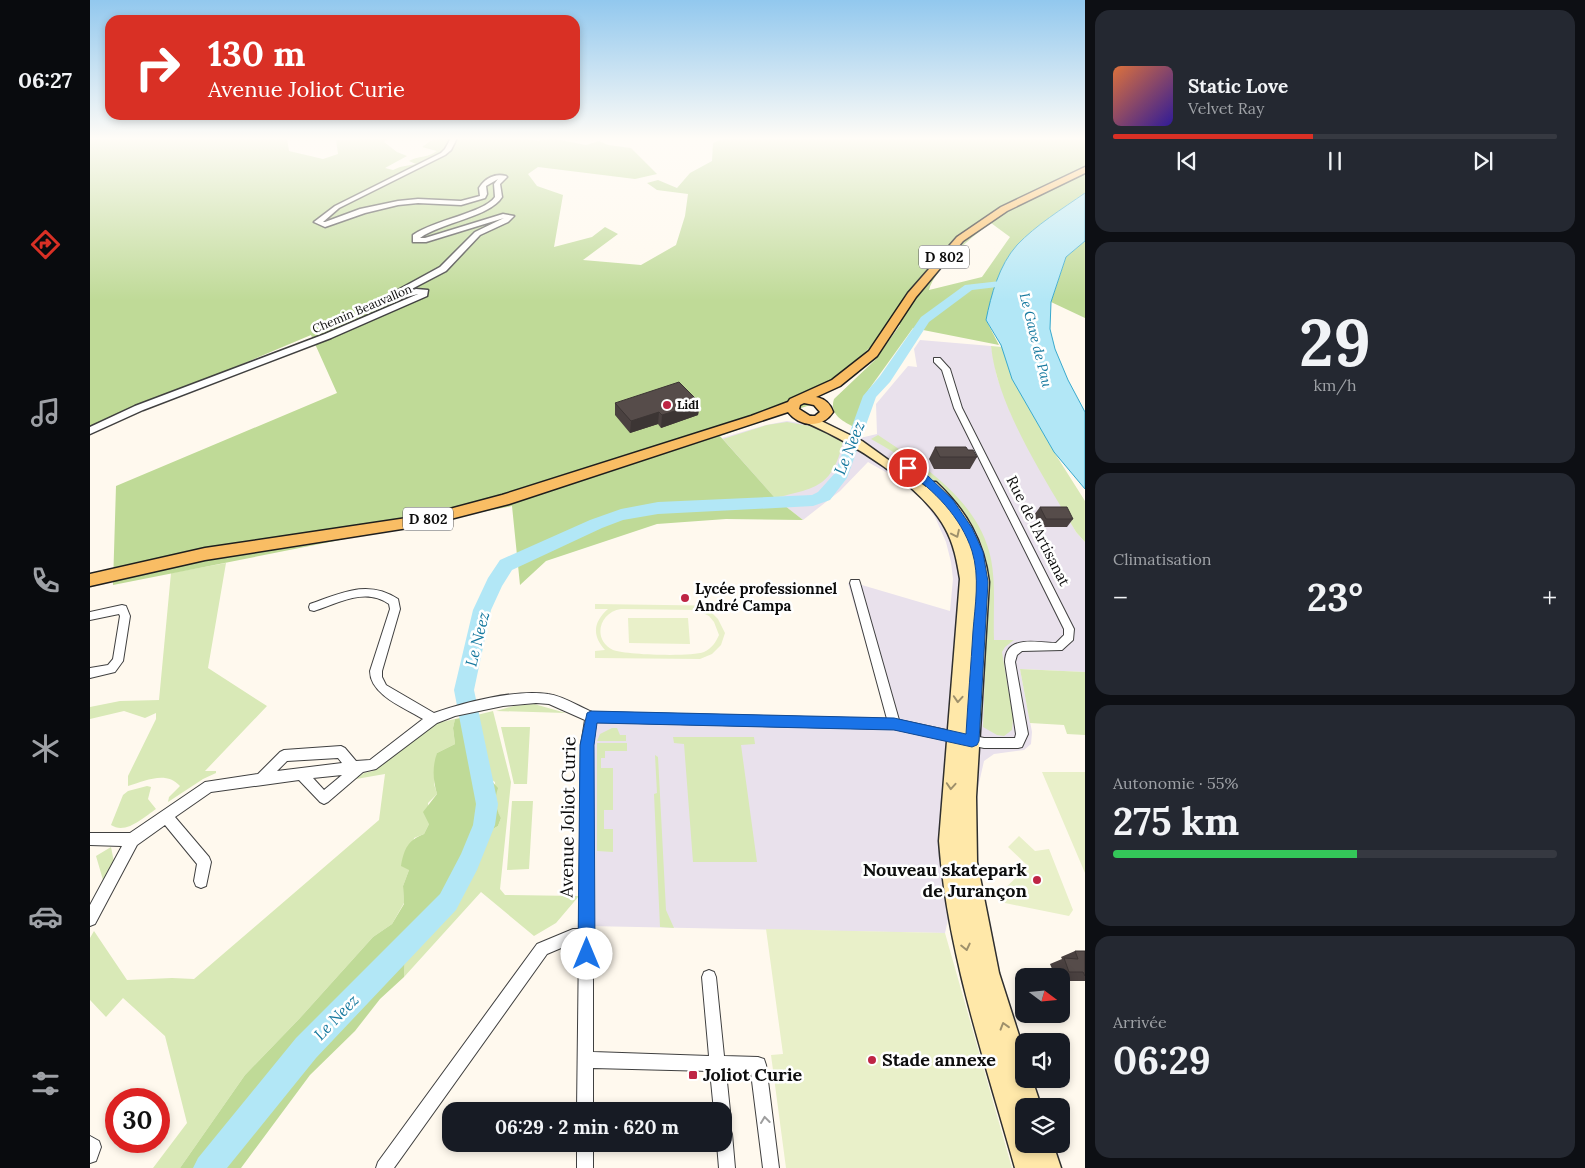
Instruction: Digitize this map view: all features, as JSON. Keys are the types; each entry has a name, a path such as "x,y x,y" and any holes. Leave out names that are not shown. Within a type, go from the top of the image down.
{"main road":[{"name":"D 802","path":"805,399 836,383 876,349 912,295 960,239 1004,209 1038,193"},
{"name":"D 802","path":"826,409 827,396 836,383"},
{"path":"845,431 819,402 805,399 795,402 793,405 793,410 797,415 845,431 923,478 942,495 962,521 976,547 982,582 964,739 949,841 954,894 975,985 1028,1168"},
{"name":"D 802","path":"90,580 205,554 427,520 504,500 756,420 793,405"},
{"path":"807,419 819,420 825,417 826,409"},
{"name":"D 802","path":"756,420 807,419"},
{"path":"964,739 967,862 971,889 988,972 1027,1098"},
{"path":"1044,1153 1048,1168"}],"street":[{"name":"Chemin Beauvallon","path":"366,193 337,207 318,222 325,225 363,211 405,202 468,202 482,197 484,193"},
{"name":"Chemin Beauvallon","path":"90,430 139,408 328,336 424,294 425,292 418,291 397,298 391,296 451,264 481,230 507,220 510,216 503,216 426,240 420,241 416,237 434,226 473,214 494,204 498,200 499,193"},
{"name":"Rue de l'Artisanat","path":"937,360 946,369 958,408 1069,629 1069,637 1058,647 1020,646 1012,652 1010,662 1022,734 1018,743 987,743 964,739"},
{"path":"854,583 894,724"},
{"path":"314,606 368,590 388,596 394,602 395,609 376,671 376,678 382,688 433,719"},
{"path":"90,616 122,609 126,616 118,661 111,669 90,674"},
{"path":"90,920 132,840 209,786 372,765 433,719 454,711 503,701 536,698 550,699 591,717"},
{"name":"Avenue Joliot Curie","path":"585,1102 587,745 591,717 894,724 964,739"},
{"path":"260,780 284,756 341,752 357,767"},
{"path":"301,774 324,798 357,767"},
{"path":"166,816 204,862 202,881"},
{"path":"90,839 132,840"},
{"path":"387,1166 542,948 573,936 587,936"},
{"path":"709,977 721,1102"},
{"path":"586,1060 758,1065 771,1168"},
{"path":"90,1144 93,1147 90,1155"},
{"path":"585,1152 585,1168"},
{"path":"726,1152 727,1168"}],"shaded area":[{"path":"920,340 991,346 997,377 1011,414 1076,532 1085,542 1085,672 1020,669 1032,732 1031,744 1024,750 994,754 984,761 945,933 587,926 587,745 596,714 887,717 848,583 855,583 950,611 953,579 946,542 935,517 918,494 905,483 868,462 840,491 803,520 775,498 722,438 787,421 813,425 831,433 843,442 877,434 876,404 908,366 917,367 914,349"}],"green space":[{"path":"90,193 556,193 563,195 554,247 592,237 605,227 618,234 583,260 641,265 676,245 685,216 688,194 676,193 1085,193 1031,232 986,320 999,345 913,328 867,392 854,427 835,413 833,409 834,399 875,360 900,325 893,323 810,405 720,436 775,498 803,520 726,519 657,524 546,561 520,585 512,506 113,585 116,486 337,393 311,335 90,428","holes":["991,223 1010,237 982,277 929,290 938,272 946,263 965,244"]},
{"path":"1085,241 1085,318 1051,302 1066,257"},
{"path":"991,346 1002,347 1012,379 1085,501 1085,542 1076,532 1050,489 1012,418 995,369"},
{"path":"787,422 821,428 843,442 833,469 820,483 801,492 775,498 723,439 767,425"},
{"path":"878,435 913,459 947,487 962,502 985,538 993,569 994,640 1014,640 1002,652 1013,718 1012,730 1004,736 997,735 983,727 989,590 988,570 980,539 970,520 957,503 942,488 908,461 871,439"},
{"path":"226,563 208,668 267,706 205,771 216,771 216,773 203,779 168,802 169,797 180,786 174,781 155,778 128,786 128,776 156,719 156,713 145,718 124,711 90,719 90,707 120,701 159,700 171,573"},
{"path":"595,604 734,606 735,610 709,610 718,619 725,633 721,645 712,654 700,659 595,658 595,651 605,650 598,640 596,629 599,619 608,609 595,609","holes":["621,609 697,610 709,616 714,622 719,635 713,645 704,652 673,655 620,652 613,650 602,640 601,627 603,621 613,611"]},
{"path":"628,618 688,618 690,644 629,643"},
{"path":"1020,669 1085,672 1085,735 1067,734 1064,725 1030,723"},
{"path":"534,704 566,713 496,711 514,706"},
{"path":"493,711 511,782 500,889 505,895 579,896 556,923 534,936 481,892 404,977 405,954 444,912 457,893 491,830 498,826 501,818 496,809 495,782 488,777 487,762 480,750 477,715"},
{"path":"477,715 480,750 487,762 488,777 498,788 496,803 501,818 498,826 491,830 457,893 444,912 405,954 404,977 380,999 355,1031 310,1075 241,1168 180,1168 245,1075 300,1018 373,937 392,924 404,904 403,886 409,870 401,866 404,855 410,842 424,834 429,824 423,812 437,794 434,763 437,753 455,744 453,728 455,719"},
{"path":"455,719 453,728 455,744 437,753 434,784 437,794 428,803 429,824 424,834 414,838 409,870 403,886 404,903 392,924 373,937 300,1018 245,1075 180,1168 153,1168 164,1153 170,1153 170,1146 187,1123 165,1036 123,998 106,1017 90,1000 90,938 94,931 127,980 194,979 379,820 385,774 356,779 364,773 373,771 433,724"},
{"path":"501,727 530,727 527,784 514,784"},
{"path":"612,728 617,728 620,735 626,735 626,741 597,741 600,734"},
{"path":"673,737 754,737 755,744 741,745 757,862 693,862 684,744 674,743"},
{"path":"597,743 627,743 627,751 605,751 605,758 601,758 601,768 613,768 613,810 604,810 604,829 613,829 613,852 597,851"},
{"path":"655,755 658,757 666,910 674,928 660,927 654,794 657,793"},
{"path":"1042,772 1085,772 1085,873"},
{"path":"147,786 151,787 148,799 156,809 135,824 123,828 111,825 123,795 128,791"},
{"path":"512,801 533,801 529,869 507,870"},
{"name":"Nouveau skatepark de Jurançon","path":"1019,836 1035,851 1049,849 1073,910 1069,916 1005,903 999,894 1028,866 1008,847"},
{"path":"111,847 114,862 103,880 96,856"},
{"name":"Stade annexe","path":"766,929 945,933 1012,1168 786,1168 771,1055 783,1054"}],"water":[{"name":"Le Gave de Pau","path":"1085,193 1085,241 1066,257 1051,302 1050,329 1055,349 1068,380 1085,412 1085,489 1054,452 1012,379 1001,345 986,320 990,301 1001,271 1017,245 1049,218"}],"building":[{"path":"679,382 700,403 662,415 659,412 631,421 615,403"},
{"path":"935,447 966,447 968,450 973,450 977,457 940,457"},
{"path":"1040,507 1067,507 1073,519 1046,519"},
{"path":"1075,951 1085,951 1085,976 1083,972 1070,972 1070,968 1068,968 1064,958 1078,959"}],"waterway":[{"name":"Le Neez","path":"208,1168 306,1048 448,902 469,862 484,825 487,804 464,690 482,610 494,583 506,565 596,524 621,515 658,508 813,500 824,496 842,474 870,396 885,379 925,320 969,287 1019,282"}],"place":[{"name":"Lidl","path":"667,405"},
{"name":"Lycée professionnel André Campa","path":"685,598"},
{"name":"Nouveau skatepark de Jurançon","path":"1037,880"},
{"name":"Stade annexe","path":"872,1060"},
{"name":"Joliot Curie","path":"693,1075"}],"route":[{"path":"587,954 587,745 591,717 894,724 972,741 982,582 978,552 957,512 949,502 934,487 908,468"}]}
